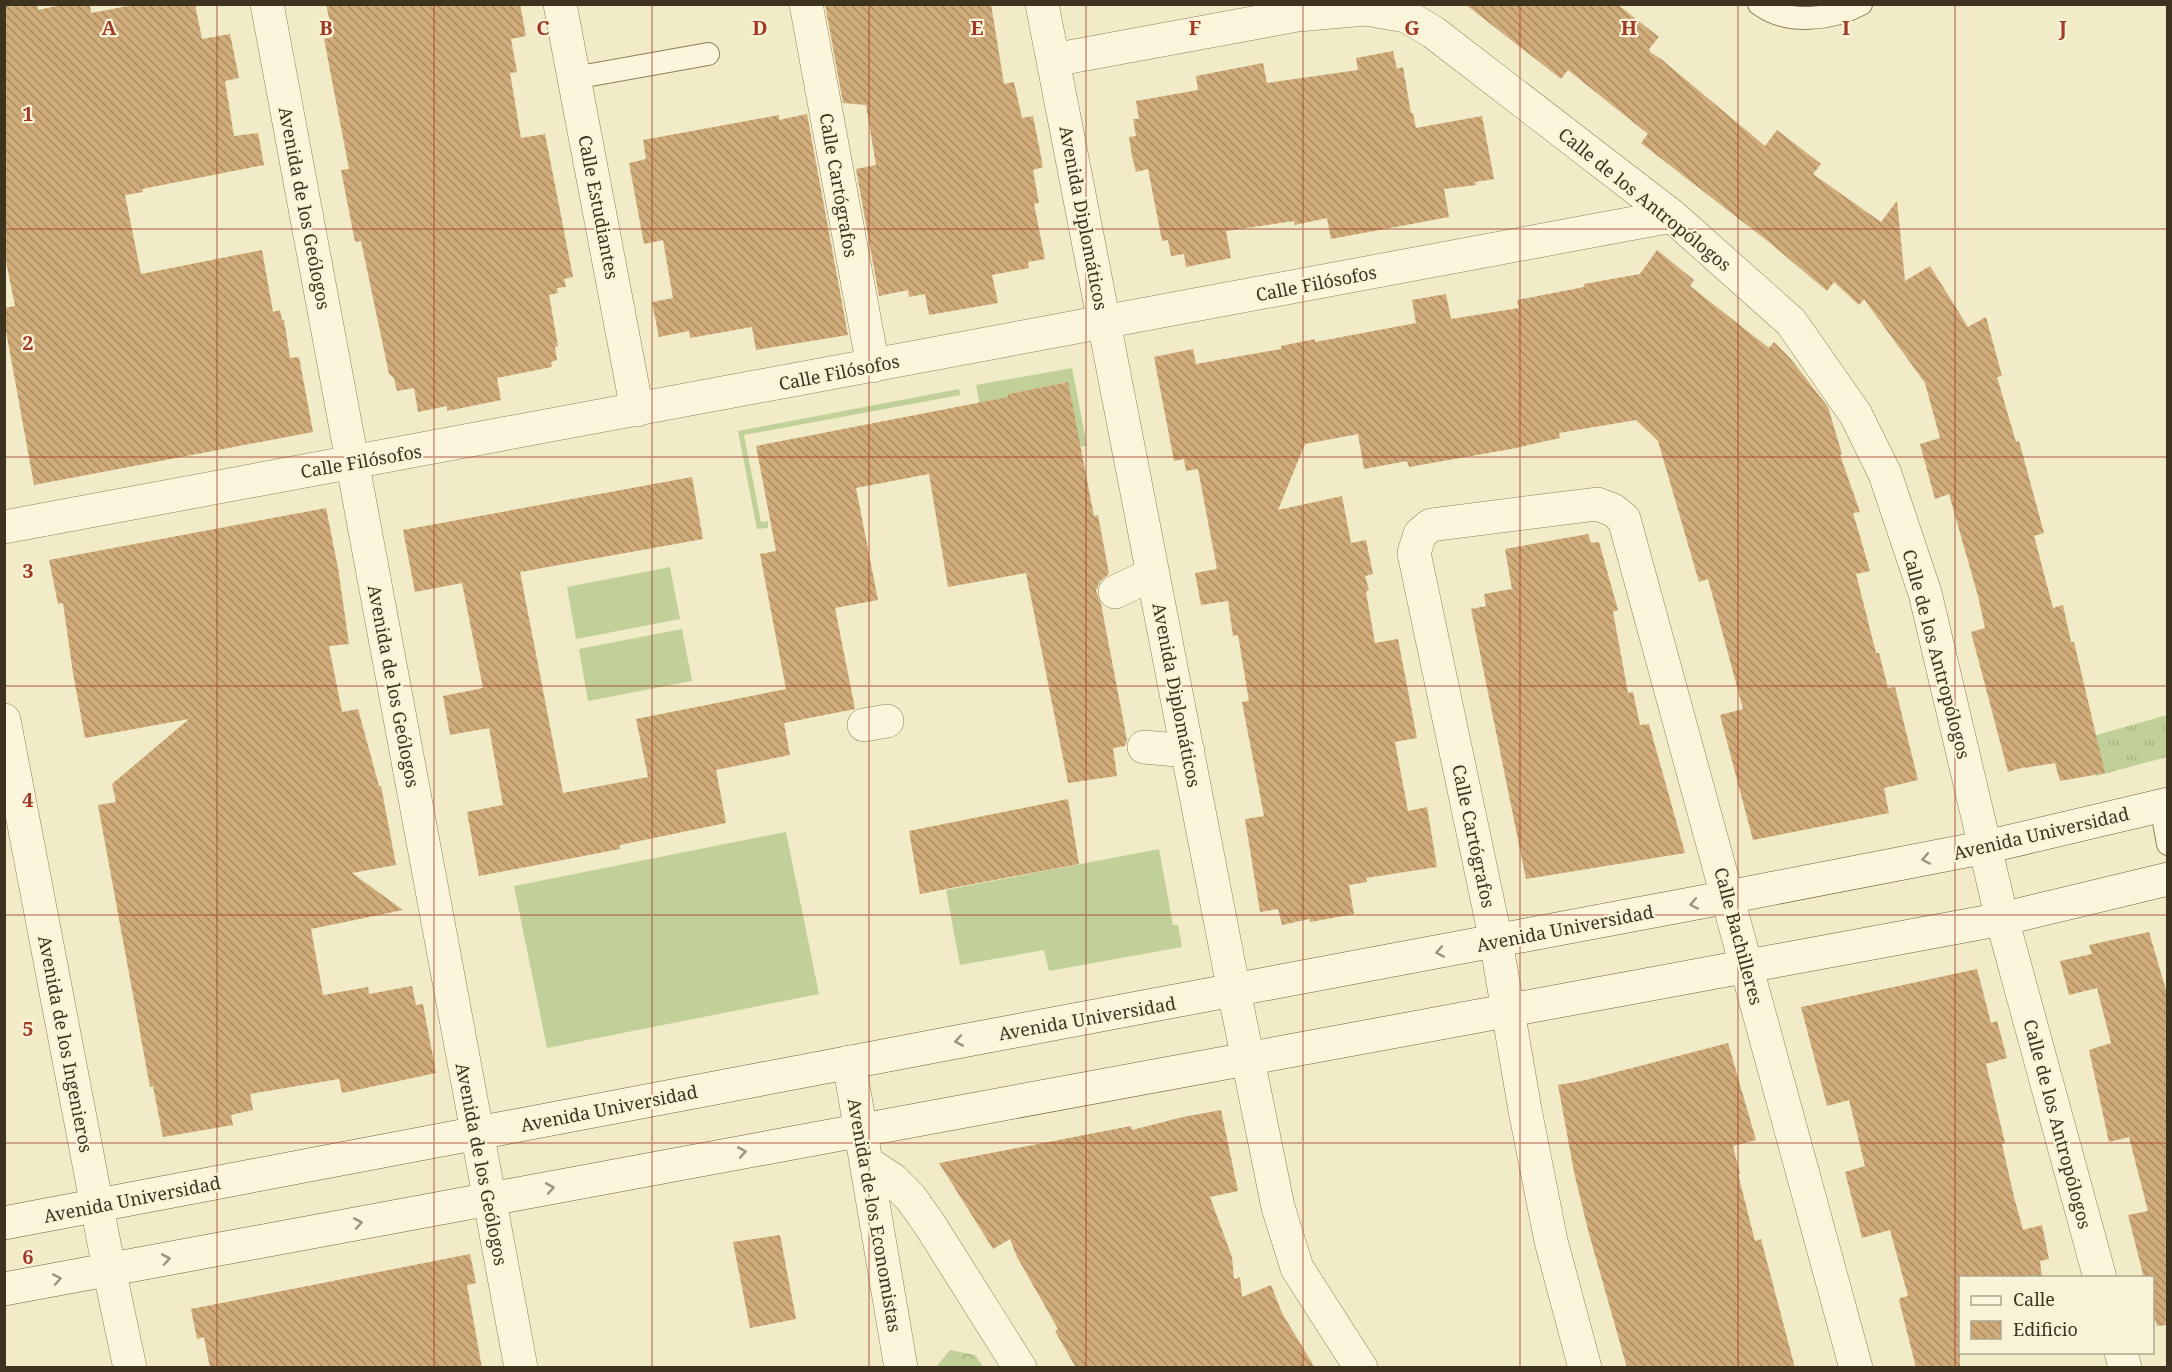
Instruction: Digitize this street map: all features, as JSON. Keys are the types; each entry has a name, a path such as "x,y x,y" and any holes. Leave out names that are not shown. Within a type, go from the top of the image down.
{"street":[{"name":"Avenida de los Geólogos","path":"267,4 521,1368"},
{"name":"Calle Estudiantes","path":"560,4 637,410"},
{"name":"Calle Cartógrafos","path":"806,4 873,366"},
{"name":"Avenida Diplomáticos","path":"1042,4 1247,1059 1278,1207 1297,1268 1361,1368"},
{"name":"Calle de los Antropólogos","path":"1053,60 1295,10 1366,9 1406,16 1433,32 1672,216 1791,321 1856,416 1885,474 1925,593 2002,919 2099,1276"},
{"name":"Calle Filósofos","path":"4,527 1672,216"},
{"name":"Calle Cartógrafos","path":"1585,1368 1551,1241 1525,1110 1496,941 1414,553 1420,534 1431,525 1597,504 1613,510"},
{"name":"Calle Bachilleres","path":"1613,510 1624,519 1856,1368"},
{"path":"1115,592 1153,574"},
{"name":"Avenida de los Ingenieros","path":"4,720 130,1368"},
{"path":"1144,747 1188,751"},
{"name":"Avenida Universidad","path":"4,1223 1986,847 2164,804"},
{"path":"4,1289 489,1200 863,1146 1247,1059 2002,919 2168,879"},
{"name":"Avenida de los Economistas","path":"849,1062 901,1368"},
{"path":"863,1146 911,1198 1020,1368"}],"lane":[{"path":"1759,4 1769,12 1804,19 1848,11 1860,4"},
{"path":"574,78 708,54"},
{"path":"2164,804 2168,844"}],"green space":[{"path":"1072,368 1087,446 1079,447 1068,382 1008,394 1019,457 991,462 976,385"},
{"path":"959,389 960,395 744,435 761,522 768,521 768,528 757,529 738,431"},
{"path":"670,567 680,619 576,639 567,587"},
{"path":"682,629 692,681 588,701 579,649"},
{"path":"2167,715 2167,757 2096,776 2086,738"},
{"path":"786,832 819,994 547,1048 514,886"},
{"path":"1159,849 1173,925 1178,925 1182,947 1049,971 1044,950 960,965 946,890"},
{"path":"950,1350 975,1355 983,1367 936,1367"}],"building":[{"path":"4,4 37,4 38,10 66,4 90,4 91,13 138,4 195,4 202,39 230,34 239,78 225,81 234,136 258,133 264,165 142,189 143,192 125,195 141,274 262,250 273,312 280,310 282,320 284,320 290,358 299,357 313,432 34,485 4,320 4,308 15,306 4,252"},
{"path":"326,4 520,4 526,36 511,39 517,72 510,73 521,138 545,134 573,277 564,279 566,287 557,288 558,293 549,295 558,346 555,347 557,360 551,362 552,367 497,378 501,400 447,411 447,406 418,412 414,388 397,391 394,378 389,374 361,241 355,242 341,170 349,169 324,39 333,37"},
{"path":"825,4 991,4 1004,84 1014,82 1022,118 1033,116 1043,167 1033,170 1039,203 1034,204 1045,259 1028,262 1029,268 992,275 998,303 929,315 925,294 909,297 908,290 879,296 856,169 876,165 866,105 843,103"},
{"path":"1465,4 1617,4 1659,37 1649,49 1650,52 1765,146 1777,130 1821,164 1813,174 1881,222 1897,201 1905,281 1930,266 1968,327 1986,317 2002,376 1997,377 2016,442 2019,441 2044,533 2034,536 2053,608 2063,605 2105,773 2060,781 2055,763 2008,772 1971,632 1985,628 1978,596 1949,494 1935,499 1920,444 1940,438 1925,383 1864,299 1859,305 1834,282 1827,291 1770,243 1641,143 1648,134 1568,70 1561,79"},
{"path":"1393,51 1397,69 1403,67 1416,128 1482,116 1494,179 1475,182 1476,185 1444,189 1449,217 1331,239 1327,218 1295,225 1294,221 1226,231 1231,258 1186,267 1184,254 1171,256 1168,240 1162,241 1148,169 1136,172 1132,156 1129,137 1136,136 1133,119 1139,119 1136,101 1198,90 1196,76 1263,63 1267,83 1358,70 1356,58"},
{"path":"807,114 848,335 756,350 752,327 690,338 689,331 659,337 652,302 673,298 663,240 644,244 629,163 646,159 643,140 779,115 779,120"},
{"path":"1657,250 1694,280 1690,286 1769,348 1774,342 1790,358 1828,407 1842,454 1840,455 1860,512 1853,513 1870,571 1856,574 1876,653 1879,653 1888,688 1895,687 1918,780 1884,788 1889,813 1753,840 1720,715 1743,709 1708,579 1699,582 1658,441 1636,420 1559,433 1560,438 1511,449 1409,467 1407,461 1364,469 1358,434 1305,444 1278,510 1342,496 1351,543 1366,540 1373,574 1365,576 1369,590 1366,592 1375,643 1398,639 1417,738 1395,742 1408,811 1427,807 1437,867 1366,878 1367,882 1349,885 1354,914 1310,922 1309,919 1282,925 1278,909 1260,912 1245,819 1264,816 1242,702 1249,701 1238,635 1233,636 1228,601 1201,605 1195,573 1217,569 1198,469 1186,471 1184,459 1174,461 1154,357 1193,349 1196,364 1281,349 1281,346 1315,339 1315,342 1416,323 1412,300 1446,294 1451,319 1519,308 1517,300 1640,274"},
{"path":"1068,382 1094,516 1098,515 1109,574 1100,581 1096,591 1101,604 1127,740 1125,746 1113,748 1117,776 1068,783 1026,573 948,587 929,474 856,488 878,600 835,608 855,709 784,723 790,755 716,770 726,823 620,845 620,849 479,876 467,812 503,805 489,728 450,735 443,696 483,688 462,583 415,592 403,530 692,477 703,539 520,572 563,793 648,777 636,719 786,689 760,554 776,551 756,446 1008,397 1008,394"},
{"path":"326,508 338,568 349,644 329,646 342,712 358,709 379,786 381,786 396,865 352,873 403,910 311,929 323,995 368,987 369,994 412,986 416,1005 423,1004 436,1073 342,1093 339,1079 250,1094 253,1110 231,1115 233,1125 163,1137 153,1086 150,1087 98,805 116,802 112,784 189,719 85,738 63,603 58,604 49,560"},
{"path":"1588,534 1591,543 1599,542 1618,610 1613,612 1628,693 1633,692 1640,725 1649,724 1685,853 1526,879 1471,609 1486,606 1484,594 1512,589 1505,549"},
{"path":"1068,799 1079,864 920,894 909,831"},
{"path":"2149,932 2168,997 2168,1325 2157,1326 2154,1316 2154,1276 2143,1276 2128,1215 2148,1211 2129,1137 2109,1142 2089,1050 2111,1043 2097,988 2069,995 2060,961 2092,954 2089,945"},
{"path":"1977,969 1991,1023 1997,1021 2007,1058 1986,1064 2005,1143 2002,1144 2014,1197 2023,1230 2042,1225 2049,1259 2040,1261 2042,1276 1959,1276 1960,1368 1916,1368 1899,1300 1908,1296 1890,1230 1862,1238 1845,1172 1865,1166 1849,1100 1827,1106 1801,1007"},
{"path":"1728,1043 1756,1140 1733,1146 1740,1174 1738,1174 1755,1241 1761,1239 1795,1368 1627,1368 1588,1230 1574,1172 1558,1085 1586,1080"},
{"path":"1221,1110 1238,1191 1210,1197 1232,1257 1234,1279 1240,1277 1242,1297 1271,1285 1282,1313 1315,1368 1076,1368 1055,1331 1058,1329 1017,1257 1010,1239 993,1249 939,1163 1131,1126 1132,1130"},
{"path":"780,1235 796,1319 750,1328 733,1242"},
{"path":"470,1254 476,1283 467,1285 482,1368 210,1368 204,1337 197,1339 191,1309"}]}
